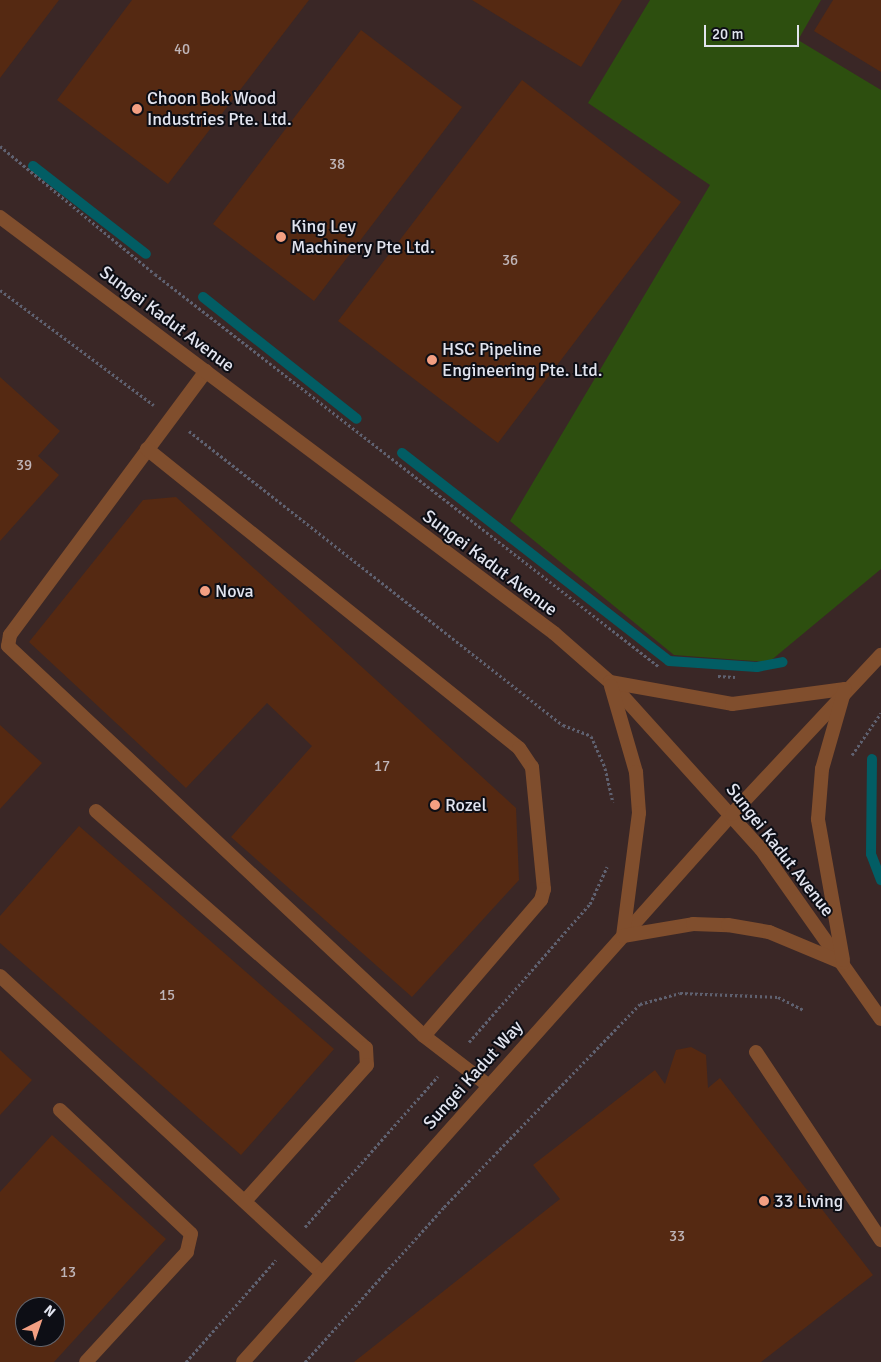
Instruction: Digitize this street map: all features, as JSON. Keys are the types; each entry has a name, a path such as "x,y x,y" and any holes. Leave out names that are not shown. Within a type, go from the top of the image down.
{"street":[{"name":"Sungei Kadut Avenue","path":"0,217 554,633 610,682 732,814 844,963 881,1019"},
{"path":"206,371 10,635 8,646 424,1036 489,1086"},
{"path":"147,449 519,748 532,767 544,889 541,900 424,1036"},
{"name":"Sungei Kadut Way","path":"243,1362 321,1272 732,814 845,689 881,655"},
{"path":"610,682 732,704 845,689 822,768 818,819 844,963 769,932 728,925 693,924 623,936 640,814 636,772 610,682"},
{"path":"96,811 366,1048 367,1066 245,1201"},
{"path":"0,976 321,1272"},
{"path":"756,1052 881,1240"},
{"path":"60,1110 191,1234 187,1252 86,1362"}],"path":[{"path":"0,146 154,274 664,669"},
{"path":"0,290 171,417 563,725 591,736 605,768 614,810"},
{"path":"707,675 734,677"},
{"path":"850,759 869,725 881,713"},
{"path":"186,1362 590,904 610,862"},
{"path":"306,1362 444,1207 640,1004 680,993 778,998 804,1010"}],"shaded area":[{"path":"0,0 881,0 881,1362 0,1362"}],"green space":[{"path":"650,0 821,0 798,40 881,90 881,569 769,662 674,655 510,521 710,185 588,103"}],"building":[{"path":"0,0 59,0 0,78"},
{"path":"132,0 309,0 168,184 57,100"},
{"path":"472,0 622,0 581,67"},
{"path":"833,0 881,0 881,72 814,31"},
{"path":"361,30 462,107 314,301 213,224"},
{"path":"522,80 681,202 498,443 338,321"},
{"path":"0,377 60,431 38,456 59,475 0,541"},
{"path":"176,497 516,808 519,880 412,997 231,837 312,746 267,703 186,788 29,642 143,500"},
{"path":"0,725 42,763 0,809"},
{"path":"79,826 334,1049 241,1155 0,943 0,916"},
{"path":"691,1047 706,1055 708,1088 720,1078 873,1275 761,1362 354,1362 560,1199 533,1165 655,1070 665,1084 676,1050"},
{"path":"0,1050 32,1080 0,1115"},
{"path":"52,1135 166,1239 54,1362 0,1362 0,1192"}],"waterway":[{"path":"33,166 146,254"},
{"path":"203,297 357,419"},
{"path":"402,453 669,661 757,667 783,662"},
{"path":"872,759 871,854 881,880"}],"place":[{"name":"Choon Bok Wood Industries Pte. Ltd.","path":"137,109"},
{"name":"King Ley Machinery Pte Ltd.","path":"281,237"},
{"name":"HSC Pipeline Engineering Pte. Ltd.","path":"432,360"},
{"name":"Nova","path":"205,591"},
{"name":"Rozel","path":"435,805"},
{"name":"33 Living","path":"764,1201"}]}
